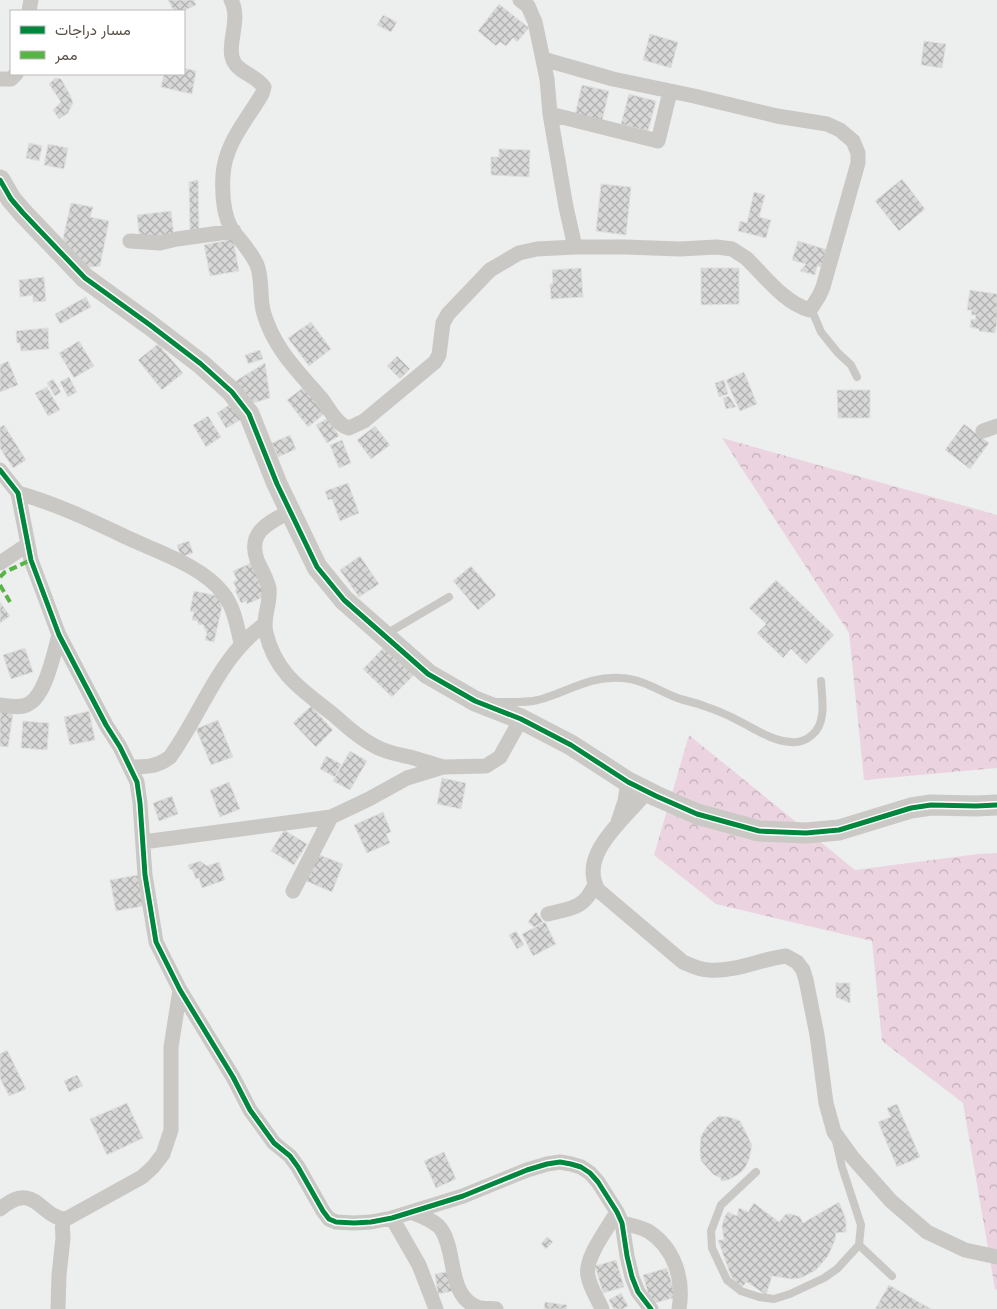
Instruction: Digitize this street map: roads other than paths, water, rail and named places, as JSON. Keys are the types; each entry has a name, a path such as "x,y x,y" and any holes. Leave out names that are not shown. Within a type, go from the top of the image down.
{"street":[{"path":"231,0 235,10 231,52 233,61 239,68 258,79 264,87 262,94 236,133 225,163 223,174 227,218 250,252 258,268 263,312 272,336 297,372 322,399 340,423 344,427 349,428 364,420 435,362 440,352 444,323 448,314 490,270 519,253 544,248 625,247 680,249 727,247 741,253 798,306 810,310 820,296 858,163 858,153 853,141 840,130 827,124 777,116 613,79 543,59"},
{"path":"520,0 528,6 534,15 543,59 550,114 566,207 576,248"},
{"path":"0,79 11,79 15,75"},
{"path":"550,114 658,140 670,92"},
{"path":"0,180 11,199 28,219 85,278 150,324 201,364 232,392 249,414 277,484 317,567 344,600 428,674 475,700 521,719 571,745 647,792 697,814 759,831 786,833 839,830 911,808 931,804 997,805"},
{"path":"130,241 160,243 234,231"},
{"path":"0,470 18,493 31,560 59,636 137,782 145,875 156,942 180,990 258,1122 274,1143 290,1156 329,1218 342,1223 354,1224 392,1218 463,1196 527,1170 560,1162 581,1167 598,1182 620,1218 632,1277 638,1292 651,1309"},
{"path":"18,493 63,508 174,559 204,575 219,589 228,602 241,643"},
{"path":"291,511 270,522 261,530 256,537 254,549 269,591 265,624 272,652 280,667 301,691 379,749 443,767"},
{"path":"0,564 27,545"},
{"path":"130,767 153,766 170,757 207,693 241,643 265,624"},
{"path":"0,704 20,706 30,704 37,697 48,671 59,636"},
{"path":"143,842 330,817 369,799 407,778 443,767 477,767 493,763 500,757 521,719"},
{"path":"617,824 625,800 628,782"},
{"path":"548,914 575,908 590,896 595,884 594,860 601,845 617,824 632,811 647,792"},
{"path":"911,808 922,800 938,796 997,800"},
{"path":"293,891 330,817"},
{"path":"595,884 602,894 683,962 697,968 710,970 734,967 786,956 797,962 803,970 806,980 826,1103 834,1132 852,1157 891,1201 927,1232 965,1250 997,1257"},
{"path":"0,1208 14,1199 26,1198 38,1203 62,1219 71,1217 142,1177 153,1167 163,1154 171,1130 171,1047 180,990"},
{"path":"411,1212 431,1221 446,1238 459,1288 464,1297 479,1308 496,1309"},
{"path":"392,1218 419,1265 436,1309"},
{"path":"602,1309 590,1283 587,1267 593,1252 620,1218"},
{"path":"620,1218 647,1231 659,1240 670,1255 681,1281 679,1309"},
{"path":"58,1309 63,1238 62,1219"}],"lane":[{"path":"810,310 821,332 838,354 851,365 857,377"},
{"path":"383,636 450,597"},
{"path":"475,700 512,702 537,700 557,694 580,683 601,678 622,678 640,682 677,698 704,706 739,721 759,733 791,742 800,741 812,735 818,728 822,707 821,681"},
{"path":"756,1172 721,1205 711,1231 712,1248 727,1280 741,1291 759,1297 774,1299 790,1294 824,1278 836,1269 859,1245 861,1225 842,1167 834,1132"},
{"path":"859,1245 892,1276"}]}
